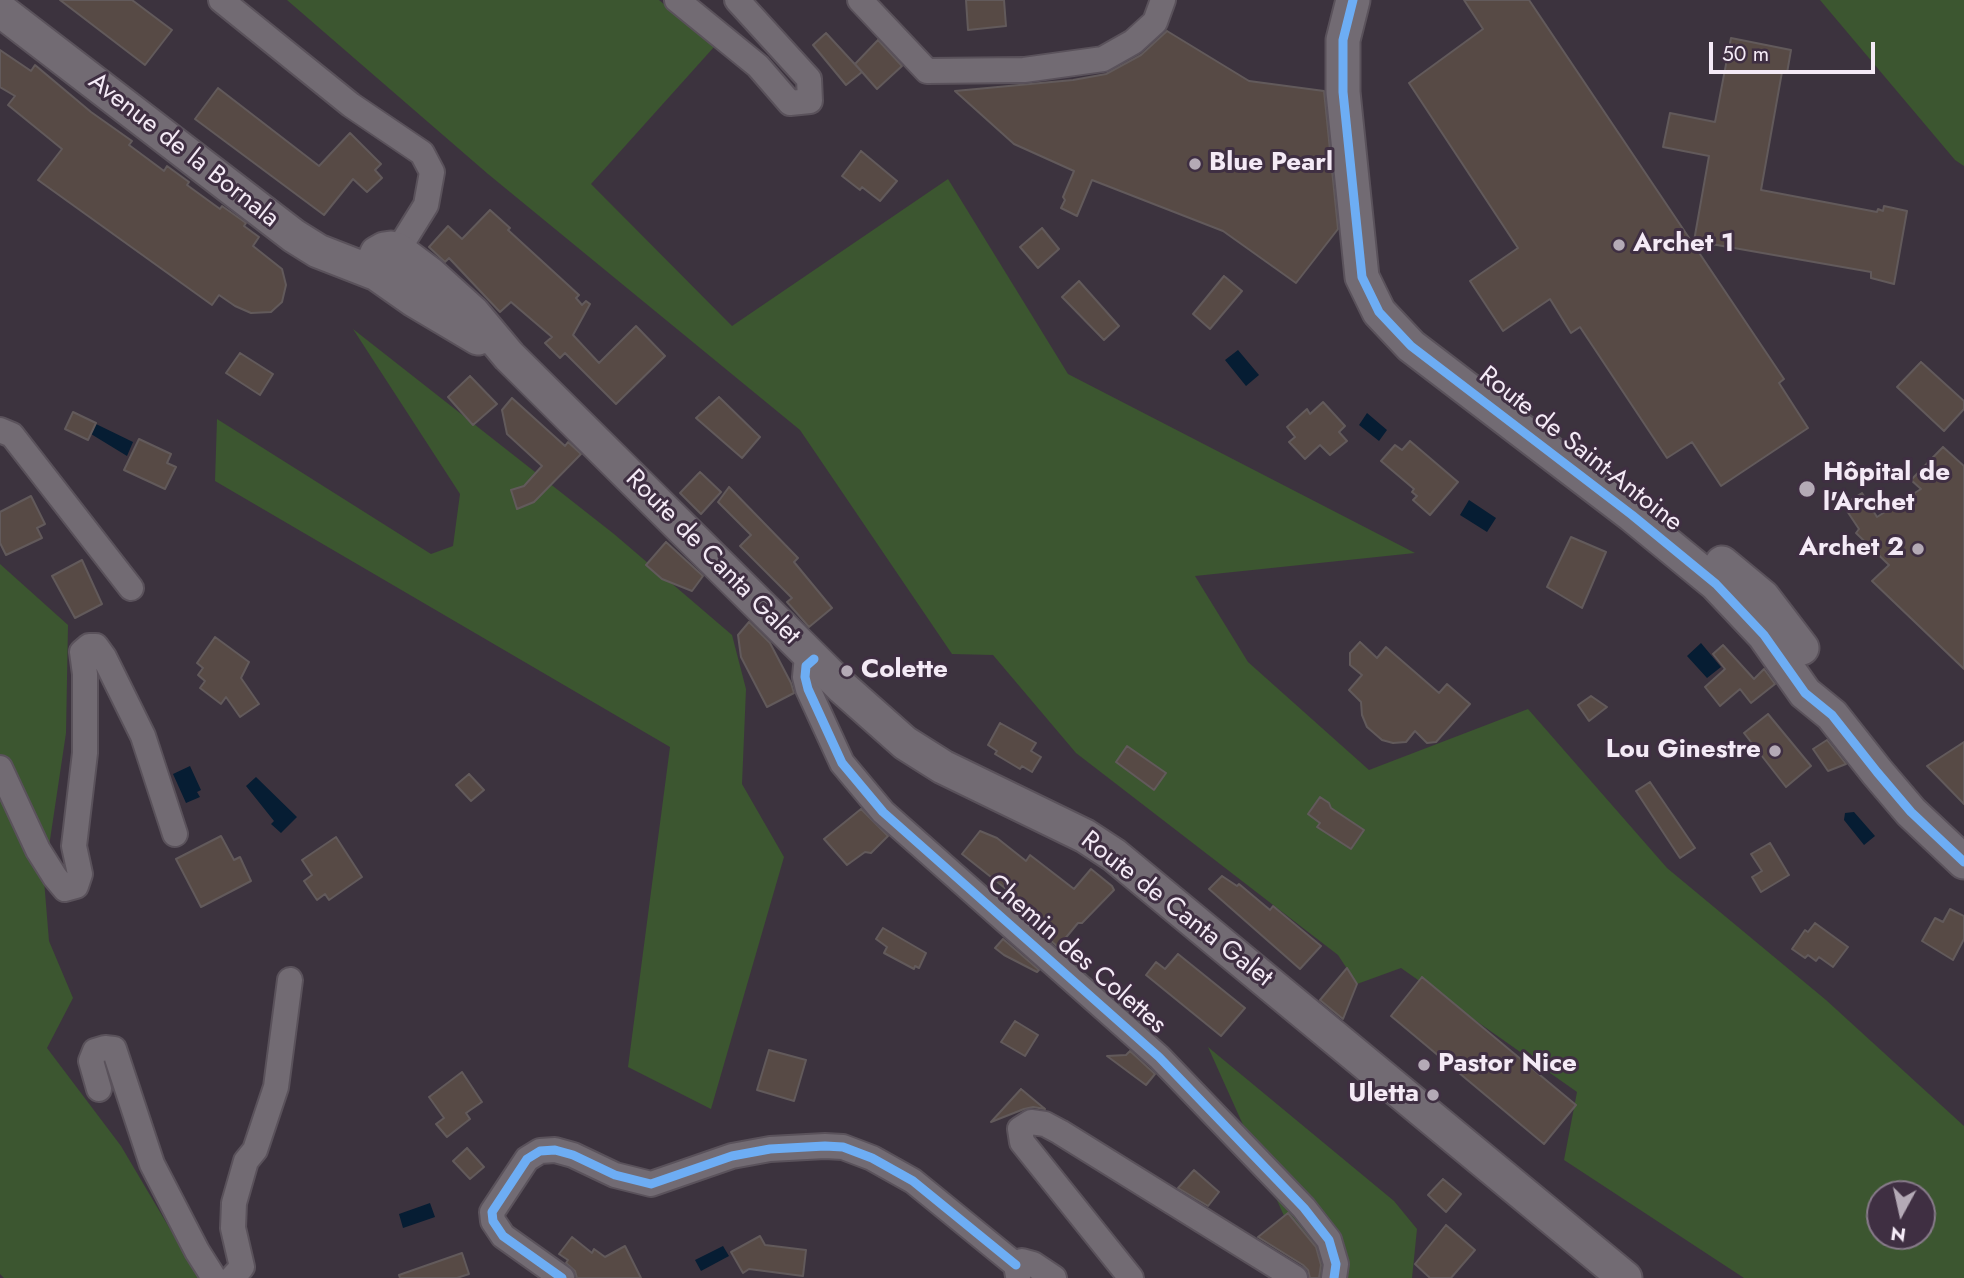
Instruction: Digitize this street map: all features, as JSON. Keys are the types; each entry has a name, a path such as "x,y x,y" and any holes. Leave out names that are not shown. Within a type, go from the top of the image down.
{"main road":[{"name":"Avenue de la Bornala","path":"12,0 324,239 388,261"},
{"name":"Route de Saint-Antoine","path":"1353,0 1343,40 1343,92 1362,277 1379,312 1411,346 1698,567 1775,631"},
{"name":"Route de Saint-Antoine","path":"1373,0 1364,24 1362,90 1378,256 1393,299 1405,315 1440,347 1588,457 1762,597 1805,693 1832,715 1911,812 1964,862"},
{"name":"Avenue de la Bornala","path":"0,10 317,251 388,261"},
{"name":"Route de Canta Galet","path":"388,261 422,267 473,313 509,356 863,708 905,743 943,767 1085,836 1114,855 1625,1278"}],"street":[{"path":"221,0 351,105 422,153 432,173 426,205 388,261"},
{"path":"677,0 758,66 790,103 810,101 809,79 737,0"},
{"path":"860,0 928,71 1024,69 1102,59 1133,42 1155,22 1163,0"},
{"path":"0,430 12,435 131,588"},
{"path":"0,768 38,850 55,877 65,889 76,886 80,874 74,846 85,753 85,674 82,652 89,646 96,646 143,736 175,834"},
{"name":"Chemin des Colettes","path":"814,659 806,666 804,677 842,763 850,773 883,812 1159,1057 1304,1208 1329,1240 1336,1264 1334,1278"},
{"path":"232,1278 242,1267 233,1228 234,1203 246,1161 255,1150 276,1087 290,980"},
{"path":"99,1088 91,1061 96,1051 114,1049 152,1164 214,1278"},
{"path":"1131,1278 1022,1142 1020,1129 1031,1122 1045,1124 1060,1132 1295,1278"},
{"path":"562,1278 503,1236 493,1222 492,1212 527,1159 540,1151 555,1150 573,1155 615,1175 651,1184 732,1156 770,1149 825,1146 843,1147 872,1158 913,1181 1018,1271 1022,1261 1054,1278"}],"green space":[{"path":"287,0 659,0 714,47 591,184 732,326 948,179 1068,374 1415,553 1195,576 1248,662 1369,770 1528,709 1667,868 1826,1000 1964,1126 1964,1278 1744,1278 1564,1160 1577,1092 1401,968 1357,984 1338,955 1076,753 993,655 952,654 800,430 488,174"},
{"path":"1820,0 1964,0 1964,166 1955,160"},
{"path":"353,329 614,534 732,635 746,689 742,784 784,857 711,1109 628,1067 670,747 215,481 217,419 431,554 453,546 460,494"},
{"path":"0,564 68,625 66,733 44,880 49,941 73,998 47,1048 121,1146 199,1278 4,1278 0,1274"},
{"path":"1208,1047 1394,1201 1417,1229 1412,1278 1312,1278"}],"water":[{"path":"1238,350 1259,375 1246,386 1225,360"},
{"path":"1367,413 1387,430 1379,441 1359,425"},
{"path":"96,424 133,442 127,456 91,434"},
{"path":"1469,500 1496,518 1487,532 1460,515"},
{"path":"1701,643 1721,667 1707,678 1687,656"},
{"path":"190,766 201,790 197,792 200,797 186,803 173,774"},
{"path":"256,777 297,817 281,833 271,824 274,821 246,786"},
{"path":"1854,812 1875,836 1864,845 1844,820 1845,813"},
{"path":"430,1203 435,1217 403,1228 399,1214"},
{"path":"723,1246 729,1256 701,1271 695,1260"}],"building":[{"path":"60,0 132,0 172,30 145,65"},
{"path":"966,0 1004,0 1006,26 968,30"},
{"name":"Archet 1","path":"1464,0 1529,0 1784,379 1779,383 1808,428 1721,486 1692,442 1667,458 1580,327 1571,333 1550,299 1503,331 1470,281 1518,248 1409,83 1483,29"},
{"name":"Blue Pearl","path":"1167,31 1249,81 1324,91 1338,229 1296,283 1223,231 1092,180 1077,216 1061,208 1074,171 1014,144 955,91 1073,80 1106,74 1141,55"},
{"path":"826,33 862,72 846,85 813,45"},
{"path":"1731,38 1791,50 1787,73 1782,72 1761,190 1877,212 1878,209 1883,211 1884,206 1907,211 1894,284 1871,278 1871,272 1694,241 1709,156 1663,147 1670,113 1715,122"},
{"path":"878,40 902,66 877,89 855,64"},
{"path":"0,50 31,71 35,65 91,112 132,141 129,145 164,171 167,166 189,182 187,185 220,209 222,206 246,223 244,226 259,237 253,246 282,269 286,285 282,302 271,312 251,313 219,295 212,305 38,180 62,149 8,105 15,96 0,87"},
{"path":"218,88 319,166 350,133 381,164 375,170 382,178 367,192 353,179 324,215 195,119"},
{"path":"861,151 897,181 880,201 842,176"},
{"path":"490,210 579,295 576,298 582,305 586,301 590,304 573,335 599,363 636,326 665,356 616,404 565,353 560,358 545,343 552,337 511,302 500,312 449,258 445,262 429,247 448,226 462,239"},
{"path":"1042,228 1059,249 1038,268 1020,247"},
{"path":"1224,276 1242,291 1210,329 1193,314"},
{"path":"1079,281 1119,326 1104,340 1062,297"},
{"path":"240,353 273,374 260,395 226,373"},
{"path":"1921,362 1964,401 1964,409 1944,431 1897,387"},
{"path":"470,376 497,404 473,425 448,397"},
{"path":"719,397 760,437 742,458 696,418"},
{"path":"512,398 565,446 568,442 581,454 534,502 517,509 511,490 524,486 542,466 507,434 502,410"},
{"path":"1323,402 1345,426 1339,432 1347,441 1330,455 1320,445 1305,459 1289,442 1295,437 1287,427 1307,409 1310,414"},
{"path":"73,412 96,423 88,440 65,429"},
{"path":"139,439 171,454 167,463 176,467 165,489 124,470"},
{"path":"1410,441 1458,482 1430,515 1413,500 1417,496 1412,492 1414,489 1381,461 1395,445 1402,450"},
{"name":"Archet 2","path":"1943,447 1964,466 1964,669 1872,581 1889,565 1856,533 1859,529 1843,505 1862,493 1877,517 1921,489 1911,480"},
{"path":"700,472 721,492 701,514 680,493"},
{"path":"729,487 798,558 794,562 832,608 809,627 787,602 792,598 740,546 751,535 718,502"},
{"path":"31,496 45,524 37,528 42,538 6,555 0,543 0,512"},
{"path":"1571,537 1606,552 1582,608 1547,587"},
{"path":"666,542 703,576 692,591 662,579 646,565"},
{"path":"82,560 102,604 75,618 52,576"},
{"path":"749,622 770,643 794,693 767,707 741,657 738,635"},
{"path":"215,637 249,662 241,678 259,704 240,717 226,697 221,704 200,688 205,681 198,675 203,668 197,663"},
{"path":"1360,642 1377,658 1386,647 1439,693 1447,684 1470,704 1436,742 1427,743 1415,731 1406,742 1382,740 1367,727 1361,702 1349,690 1362,675 1350,665 1350,653"},
{"path":"1723,645 1754,679 1764,669 1775,684 1751,703 1740,689 1720,706 1705,687 1725,669 1713,654"},
{"path":"1591,696 1607,707 1589,721 1578,705"},
{"name":"Lou Ginestre","path":"1768,714 1811,766 1786,787 1744,733"},
{"path":"1000,723 1036,743 1031,751 1041,757 1032,772 1022,766 1020,769 995,754 997,751 988,745"},
{"path":"1827,740 1846,764 1828,771 1813,749"},
{"path":"1964,742 1964,804 1927,766"},
{"path":"1127,746 1166,773 1154,790 1116,762"},
{"path":"469,774 484,790 471,801 456,785"},
{"path":"1650,782 1695,848 1680,858 1636,791"},
{"path":"1320,797 1329,803 1331,808 1364,830 1351,849 1317,827 1320,823 1308,814"},
{"path":"861,809 888,836 871,853 865,852 847,865 824,839"},
{"path":"980,831 997,838 1026,861 1030,855 1074,889 1091,869 1114,890 1082,923 1078,923 1058,947 1023,916 1030,908 962,854"},
{"path":"221,836 234,860 240,857 251,881 201,907 176,859"},
{"path":"336,837 362,877 329,900 325,894 317,900 304,881 312,875 302,860"},
{"path":"1770,843 1789,875 1761,892 1752,877 1762,871 1751,854"},
{"path":"1222,876 1237,886 1239,884 1270,910 1273,906 1321,946 1300,969 1209,889"},
{"path":"1950,909 1964,916 1964,939 1953,960 1922,941 1935,918 1943,922"},
{"path":"1815,923 1848,947 1833,967 1819,957 1816,961 1808,955 1805,958 1792,949 1805,930 1808,932"},
{"path":"883,928 926,953 919,968 915,966 914,969 884,953 887,947 876,939"},
{"path":"1003,939 1039,970 1037,972 995,948"},
{"path":"1178,954 1245,1008 1221,1036 1146,975 1156,962 1165,969"},
{"path":"1347,968 1357,984 1343,1019 1320,1000"},
{"path":"1422,977 1576,1105 1544,1144 1391,1016"},
{"path":"1015,1021 1038,1035 1025,1056 1001,1042"},
{"path":"769,1050 806,1060 794,1101 757,1090"},
{"path":"1130,1051 1155,1074 1146,1085 1107,1056 1126,1055"},
{"path":"462,1072 482,1102 466,1113 470,1119 447,1137 436,1124 444,1118 429,1097"},
{"path":"1021,1089 1045,1109 1024,1109 991,1122"},
{"path":"467,1148 484,1167 470,1179 453,1161"},
{"path":"1194,1170 1219,1192 1208,1206 1178,1188"},
{"path":"1443,1179 1461,1194 1446,1212 1428,1195"},
{"path":"1288,1213 1316,1247 1321,1265 1319,1278 1310,1278 1303,1265 1258,1237"},
{"path":"1446,1225 1475,1250 1451,1278 1430,1278 1415,1264"},
{"path":"760,1236 765,1245 806,1250 803,1276 749,1269 743,1273 731,1252"},
{"path":"572,1237 592,1253 594,1249 605,1257 625,1246 641,1278 577,1278 575,1271 566,1263 568,1260 559,1254"},
{"path":"462,1253 469,1274 457,1278 400,1278 399,1275"}],"cycle path":[{"path":"1353,0 1343,40 1343,92 1362,277 1379,312 1411,346 1632,515 1716,584 1764,635 1805,693 1832,715 1911,812 1964,862"},
{"path":"814,659 806,666 808,689 842,763 883,812 1159,1057 1304,1208 1329,1240 1336,1264 1334,1278"},
{"path":"562,1278 503,1236 493,1221 492,1212 527,1159 540,1151 555,1150 573,1155 615,1175 651,1184 732,1156 770,1149 843,1147 872,1158 913,1181 1016,1265"}],"place":[{"name":"Blue Pearl","path":"1195,164"},
{"name":"Archet 1","path":"1619,245"},
{"name":"Hôpital de l'Archet","path":"1807,489"},
{"name":"Archet 2","path":"1918,549"},
{"name":"Colette","path":"847,671"},
{"name":"Lou Ginestre","path":"1775,751"},
{"name":"Pastor Nice","path":"1424,1065"},
{"name":"Uletta","path":"1433,1095"}]}
